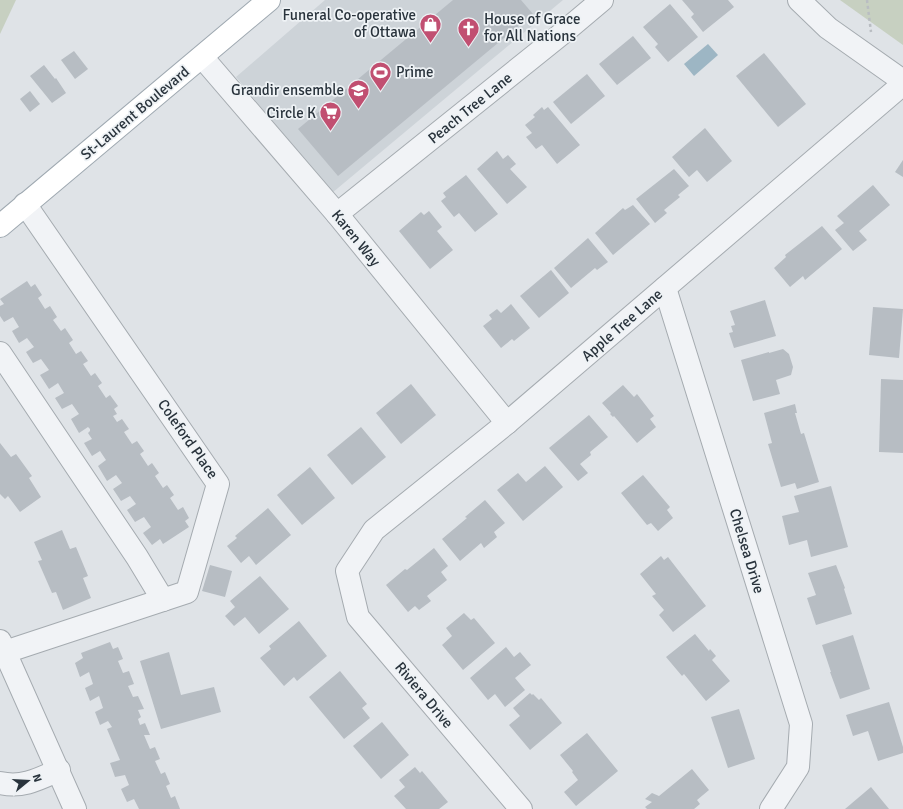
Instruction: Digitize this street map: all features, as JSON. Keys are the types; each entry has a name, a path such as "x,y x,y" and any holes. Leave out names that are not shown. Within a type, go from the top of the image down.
{"main road":[{"name":"St-Laurent Boulevard","path":"0,226 269,0"}],"street":[{"name":"Peach Tree Lane","path":"337,214 602,0"},
{"path":"799,0 828,28 903,82"},
{"name":"Karen Way","path":"202,56 337,214 507,423"},
{"name":"Apple Tree Lane","path":"347,571 374,530 507,423 903,82"},
{"name":"Coleford Place","path":"3,647 187,592 218,484 25,204"},
{"name":"Chelsea Drive","path":"665,288 801,724 798,767 771,809"},
{"path":"0,353 137,557 163,600"},
{"name":"Riviera Drive","path":"347,571 358,617 521,809"},
{"path":"3,647 59,770 75,809"},
{"path":"0,783 12,786 36,780 59,770"}],"path":[{"path":"866,55 872,39 867,0"}],"shaded area":[{"path":"325,0 563,0 332,193 236,77"}],"green space":[{"path":"0,0 16,0 0,34"},
{"path":"840,0 903,0 903,45"}],"water":[{"path":"708,44 718,55 694,76 684,64"}],"building":[{"path":"453,0 521,0 533,14 338,176 298,129"},
{"path":"682,0 728,0 734,7 703,32 691,17 694,14"},
{"path":"670,4 698,37 668,62 655,47 658,44 643,27"},
{"path":"633,36 651,58 617,85 599,64"},
{"path":"74,51 88,69 75,79 61,60"},
{"path":"764,53 806,104 778,127 736,76"},
{"path":"44,65 55,79 56,78 66,93 52,103 30,76"},
{"path":"587,74 605,96 571,124 553,102"},
{"path":"30,91 40,104 30,112 20,99"},
{"path":"542,107 544,110 548,107 580,145 557,164 542,145 536,149 526,137 532,133 525,125 535,117 533,115"},
{"path":"705,128 732,161 707,182 697,170 689,177 672,157"},
{"path":"497,151 503,159 508,155 516,164 510,169 527,187 507,204 477,169"},
{"path":"903,160 903,177 895,172"},
{"path":"674,169 689,186 678,195 680,197 664,210 667,213 655,223 636,199"},
{"path":"466,175 498,214 475,232 459,213 454,217 441,201 446,197 443,193"},
{"path":"873,185 890,205 859,231 867,240 853,251 835,230 844,223 837,216"},
{"path":"633,205 650,224 613,255 595,233 623,208 625,210"},
{"path":"429,211 442,227 437,231 453,250 430,269 399,231 421,212 424,215"},
{"path":"822,226 842,249 805,280 803,276 790,287 774,268 786,257 785,255"},
{"path":"588,238 608,262 597,270 595,268 571,288 554,268"},
{"path":"551,270 569,293 539,318 520,296"},
{"path":"27,281 31,287 35,284 42,295 38,298 45,309 50,306 57,317 53,320 61,331 65,328 73,340 69,343 76,354 81,351 88,361 83,364 91,376 95,373 102,383 98,386 106,398 110,395 118,406 114,409 117,414 113,416 117,422 122,419 129,429 124,432 132,444 137,441 144,451 140,454 148,466 152,463 159,473 155,476 163,488 167,485 174,495 170,498 178,510 183,507 189,518 185,521 189,527 163,544 160,539 152,545 143,533 151,527 144,517 135,522 127,510 136,504 130,496 121,501 113,489 122,483 116,475 107,481 98,466 106,460 100,451 92,456 84,443 92,439 88,433 90,429 88,427 79,433 71,419 79,414 72,404 62,409 55,398 64,393 58,383 49,389 40,375 49,370 41,359 33,363 26,352 34,347 27,338 19,343 12,331 19,327 13,317 4,322 0,316 0,306 4,304 0,299"},
{"path":"765,300 776,336 734,348 729,333 733,332 731,326 735,325 730,311"},
{"path":"511,304 530,328 514,341 512,339 501,348 483,326 492,319 489,315 497,309 501,313"},
{"path":"873,307 903,309 899,358 869,355"},
{"path":"783,349 789,354 793,367 791,375 776,380 780,394 753,401 741,360"},
{"path":"881,379 903,380 903,453 879,452"},
{"path":"411,384 436,415 401,444 376,413"},
{"path":"623,385 634,397 637,394 654,416 650,419 656,427 637,443 614,416 613,417 610,414 611,413 602,403"},
{"path":"795,404 797,413 795,413 801,434 804,433 819,482 797,489 795,483 781,487 768,444 772,443 764,413"},
{"path":"589,415 608,437 590,452 591,455 580,464 588,473 578,481 549,448"},
{"path":"361,427 386,457 352,485 327,455"},
{"path":"0,443 11,457 16,454 32,476 29,478 41,497 20,512 8,496 5,499 0,494"},
{"path":"545,466 563,487 523,521 497,490 518,473 526,482"},
{"path":"310,467 335,498 302,525 277,495"},
{"path":"643,475 670,507 667,510 673,518 658,531 651,523 647,525 621,493"},
{"path":"831,486 848,547 811,557 807,540 789,545 782,516 799,512 794,496"},
{"path":"485,500 505,523 494,532 497,537 484,548 481,543 460,561 442,539 467,518 465,517"},
{"path":"268,508 291,535 256,565 249,556 241,563 227,546 237,538 235,536"},
{"path":"62,530 70,549 76,547 88,576 83,578 91,598 63,610 56,592 52,593 38,561 42,560 34,542"},
{"path":"434,548 448,566 441,572 447,580 427,596 431,601 419,610 415,606 408,612 386,585"},
{"path":"661,556 664,560 668,557 706,606 673,632 659,615 664,610 652,596 656,594 640,574"},
{"path":"210,565 232,571 225,597 202,591"},
{"path":"836,565 845,588 844,589 852,614 816,625 807,598 816,595 808,573"},
{"path":"260,576 289,609 259,634 245,617 234,626 225,616 235,607 230,601"},
{"path":"464,613 471,620 474,618 495,643 463,670 442,645 452,636 446,628"},
{"path":"299,621 327,656 297,681 294,677 284,686 260,658 271,649 269,646"},
{"path":"695,634 709,651 710,649 716,656 712,660 730,681 706,701 684,674 682,676 666,657"},
{"path":"853,635 870,689 840,699 822,645"},
{"path":"110,642 113,649 118,647 123,659 118,661 123,673 129,671 134,684 128,686 133,697 138,696 144,709 138,710 141,717 138,719 140,725 145,723 150,735 144,735 150,749 155,747 160,759 155,761 161,774 165,772 170,784 166,786 171,798 175,796 180,809 139,809 134,799 127,802 121,789 129,785 125,775 115,777 110,763 120,760 107,729 112,727 108,721 100,725 95,712 103,708 99,696 90,701 85,688 93,684 89,672 80,677 75,663 83,658 81,653"},
{"path":"506,647 514,657 520,652 531,665 515,678 525,690 505,707 495,694 488,700 470,678"},
{"path":"169,652 181,695 214,687 221,712 161,729 140,661"},
{"path":"340,671 367,704 362,708 370,718 344,739 309,697"},
{"path":"530,693 539,700 541,698 562,723 530,750 509,725 520,716 513,708"},
{"path":"889,702 903,747 903,753 878,761 868,731 853,736 846,715"},
{"path":"739,709 755,759 728,768 711,717"},
{"path":"382,722 409,755 381,779 353,746"},
{"path":"587,733 618,771 576,806 564,792 578,780 572,772 573,771 560,755"},
{"path":"415,767 420,773 422,771 448,802 439,809 406,809 394,796 405,787 399,780"},
{"path":"692,769 709,790 697,800 700,804 694,809 647,809 645,807 652,802 645,799 652,793 659,796"},
{"path":"871,787 889,809 845,809"}],"place":[{"name":"Funeral Co-operative of Ottawa","path":"431,44"},
{"name":"House of Grace for All Nations","path":"468,48"},
{"name":"Prime","path":"381,92"},
{"name":"Grandir ensemble","path":"359,110"},
{"name":"Circle K","path":"331,132"}]}
